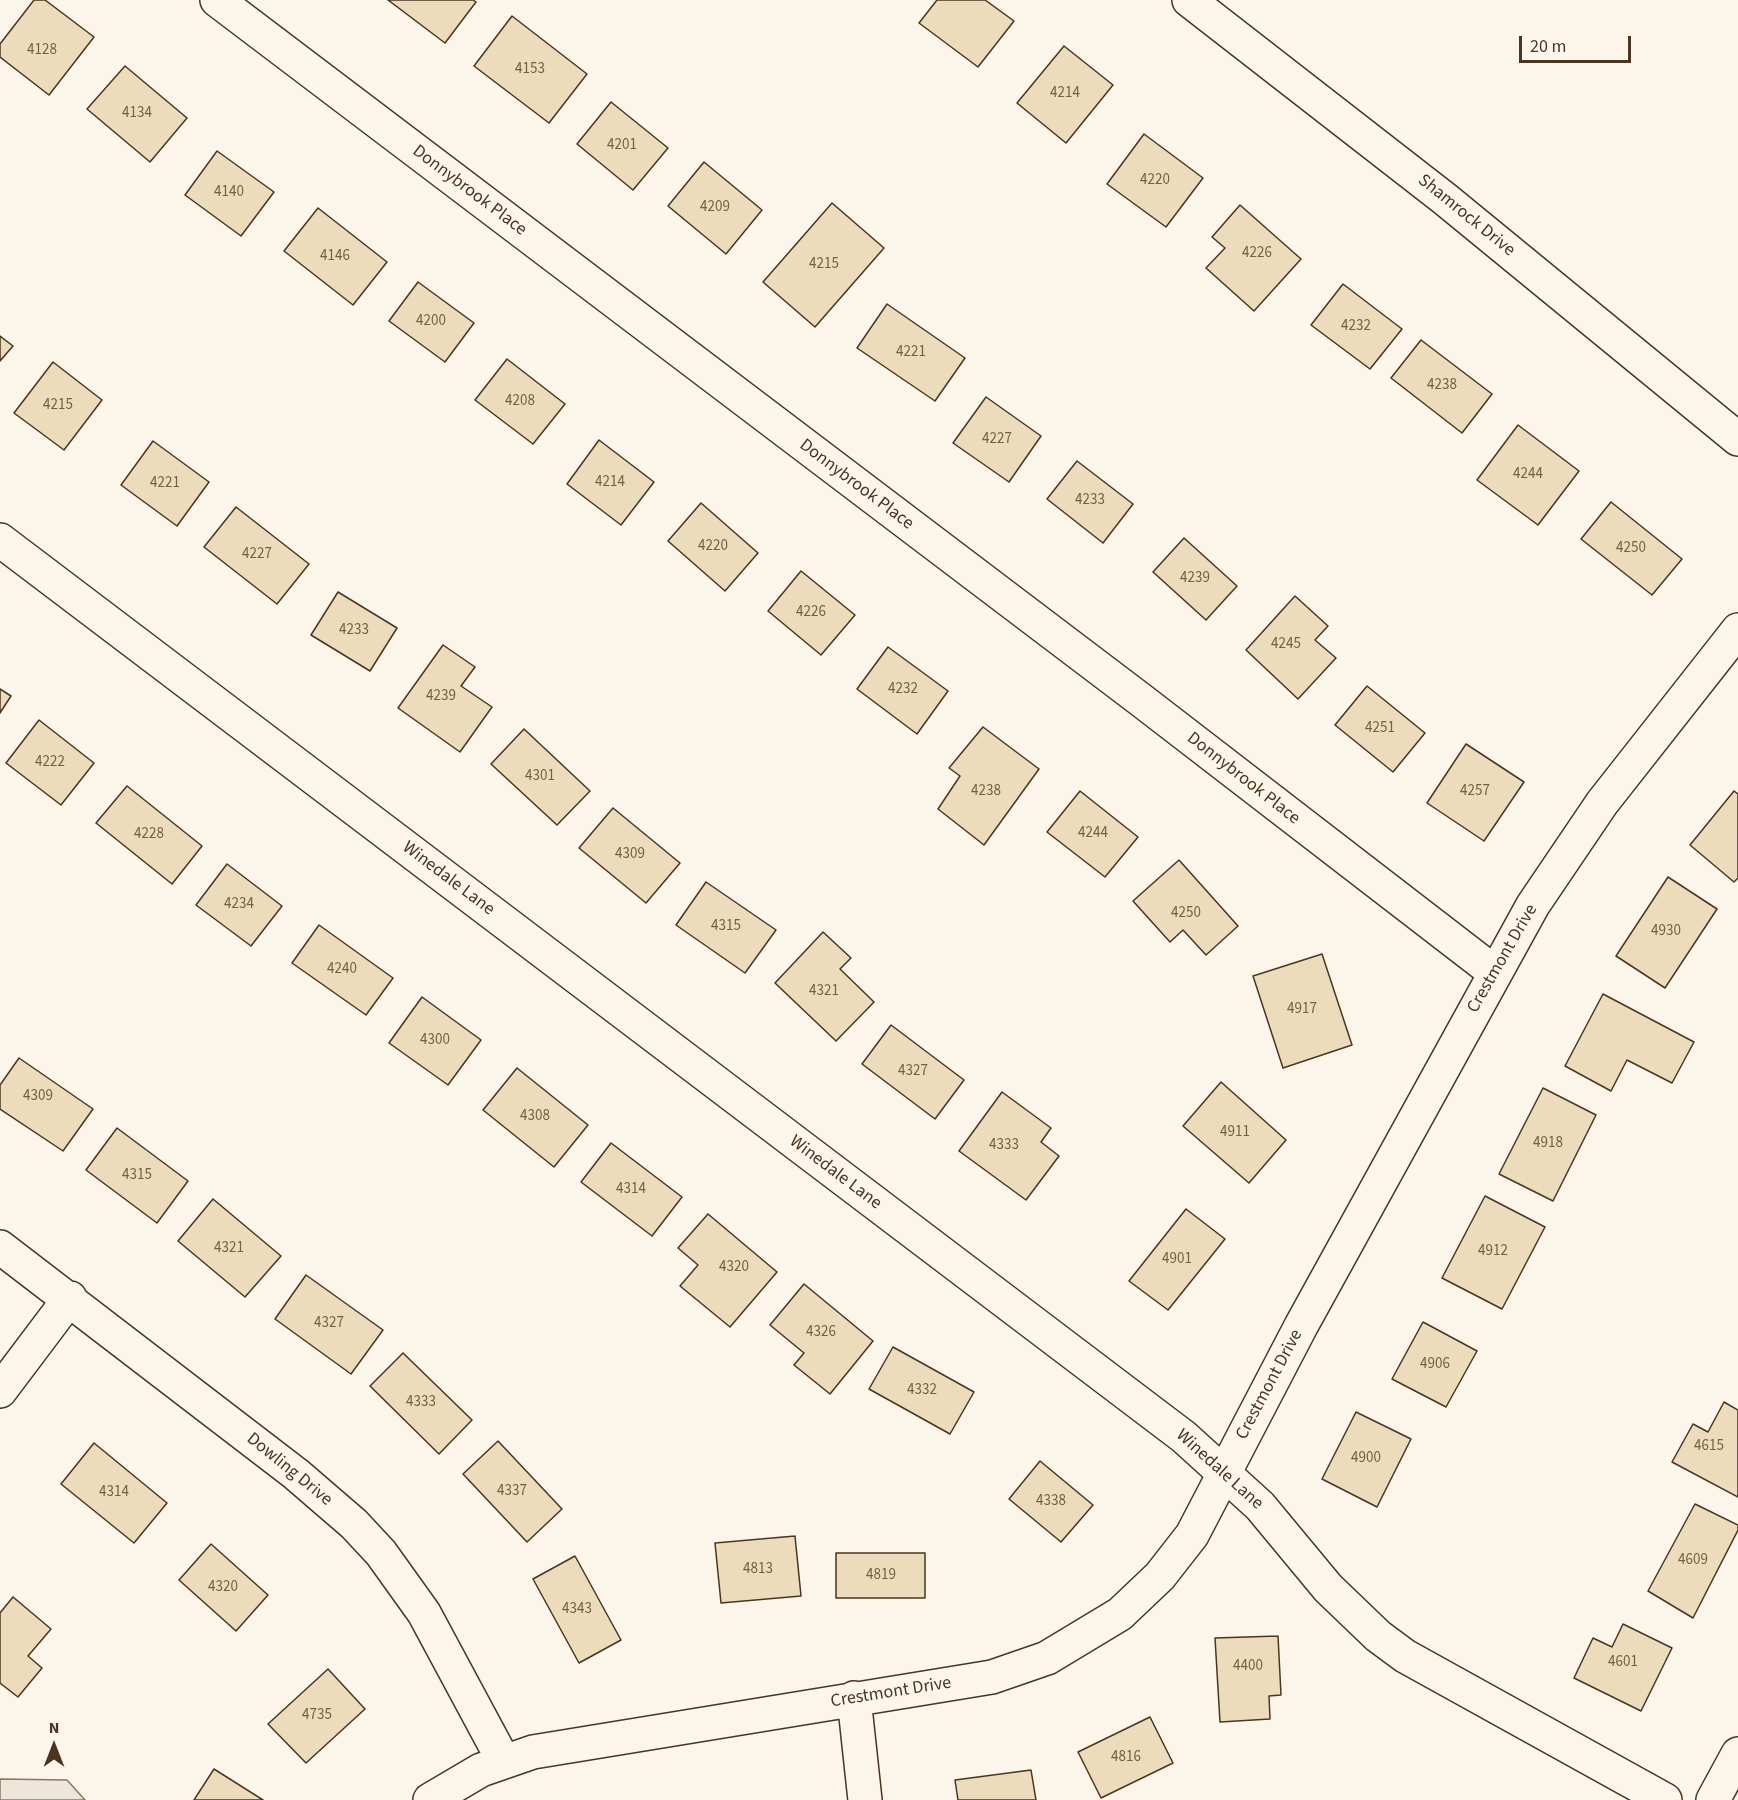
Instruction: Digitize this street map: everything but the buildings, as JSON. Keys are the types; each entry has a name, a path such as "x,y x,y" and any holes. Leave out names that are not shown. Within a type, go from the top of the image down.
{"street":[{"name":"Donnybrook Place","path":"217,0 1132,693 1494,972"},
{"name":"Shamrock Drive","path":"1189,0 1445,199 1738,439"},
{"name":"Winedale Lane","path":"0,540 1184,1437 1225,1471 1260,1506 1328,1588 1378,1636 1405,1656 1665,1800"},
{"name":"Crestmont Drive","path":"430,1800 503,1760 533,1752 992,1677 1047,1658 1120,1614 1160,1576 1192,1535 1301,1326 1494,972 1533,905 1602,803 1738,630"},
{"name":"Dowling Drive","path":"0,1246 296,1474 354,1524 381,1553 424,1613 503,1760"},
{"path":"0,1391 70,1298"},
{"path":"854,1698 865,1800"},
{"path":"1713,1800 1738,1754"}],"shaded area":[{"path":"0,1779 67,1780 85,1800 0,1800"}]}
